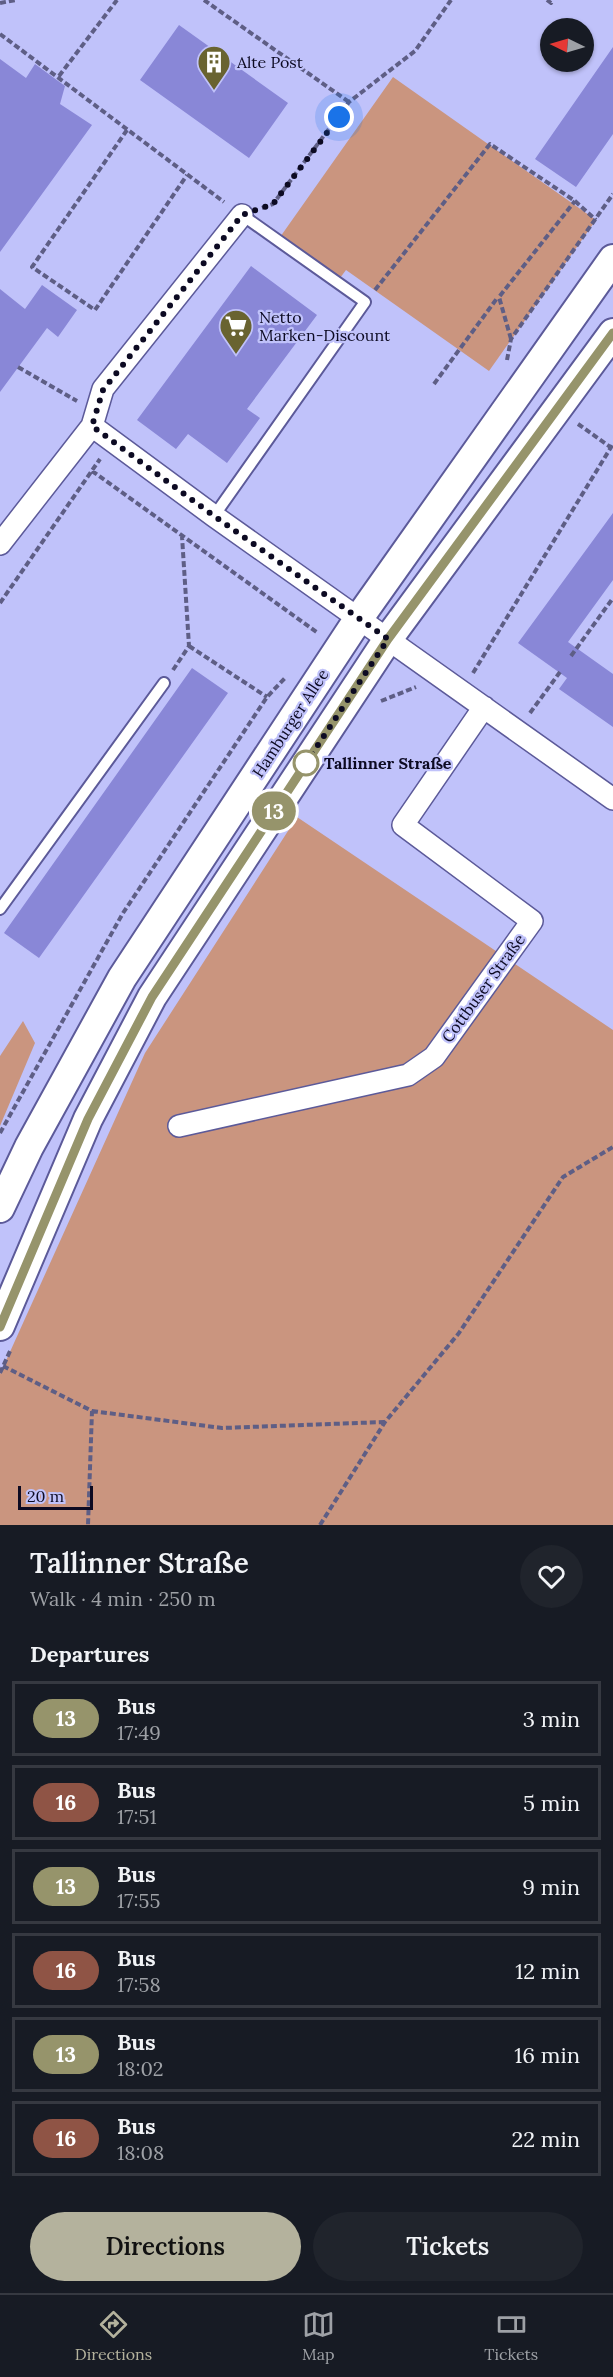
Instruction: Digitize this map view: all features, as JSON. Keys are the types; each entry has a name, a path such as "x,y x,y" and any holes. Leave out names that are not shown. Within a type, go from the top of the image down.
{"street":[{"path":"0,544 94,419 103,390 242,215"},
{"name":"Hamburger Allee","path":"0,1208 29,1147 122,978 359,618 613,259"},
{"path":"7,1335 88,1119 152,997 388,639 613,333"},
{"path":"94,419 113,441 214,516 613,799"},
{"name":"Cottbuser Straße","path":"179,1126 408,1075 434,1057 532,921 404,825 484,706"}],"lane":[{"path":"214,516 365,302 242,215"},
{"path":"0,909 164,684"}],"path":[{"path":"0,3 16,0"},
{"path":"59,76 117,0"},
{"path":"204,0 349,102"},
{"path":"0,34 242,215 273,204 349,102 415,51 451,0"},
{"path":"547,0 551,3 553,0"},
{"path":"126,130 33,267 94,310 187,175"},
{"path":"365,302 490,144 575,201 596,220"},
{"path":"511,339 613,194"},
{"path":"434,384 575,201"},
{"path":"499,297 511,339 506,371"},
{"path":"18,367 94,419"},
{"path":"462,692 612,446 578,423"},
{"path":"0,603 113,441"},
{"path":"92,471 319,633"},
{"path":"164,684 189,646 182,535"},
{"path":"571,656 613,598"},
{"path":"0,1133 123,913 267,698 189,646"},
{"path":"518,731 560,672"},
{"path":"320,1525 385,1422 459,1333 563,1177 613,1147"},
{"path":"0,1373 7,1335"},
{"path":"3,1366 92,1411 222,1428 385,1422"},
{"path":"88,1525 92,1411"}],"shaded area":[{"path":"393,77 596,220 489,371 346,270 337,282 278,240"},
{"path":"297,817 613,1030 613,1525 0,1525 0,1374 145,1053"},
{"path":"23,1021 35,1043 0,1126 0,1056"}],"building":[{"name":"Alte Post","path":"179,25 288,103 249,158 140,80"},
{"path":"613,47 613,134 576,187 535,159"},
{"path":"0,59 26,78 35,64 65,86 60,104 92,125 0,252"},
{"name":"Netto Marken-Discount","path":"251,266 317,315 247,409 260,418 227,463 188,434 176,449 137,420"},
{"path":"42,285 77,310 58,337 47,328 0,392 0,289 25,309"},
{"path":"613,513 613,580 568,642 613,674 613,727 559,689 567,678 518,643"},
{"path":"192,668 228,693 39,958 4,933"}],"bus line":[{"name":"13","path":"0,1327 88,1119 152,997 388,639 613,333"}],"place":[{"name":"Alte Post","path":"214,91"},
{"name":"Netto Marken-Discount","path":"236,355"},
{"name":"Tallinner Straße","path":"306,763"}],"route":[{"path":"306,763 388,639 92,426 103,390 242,215 273,204 339,117"}]}
